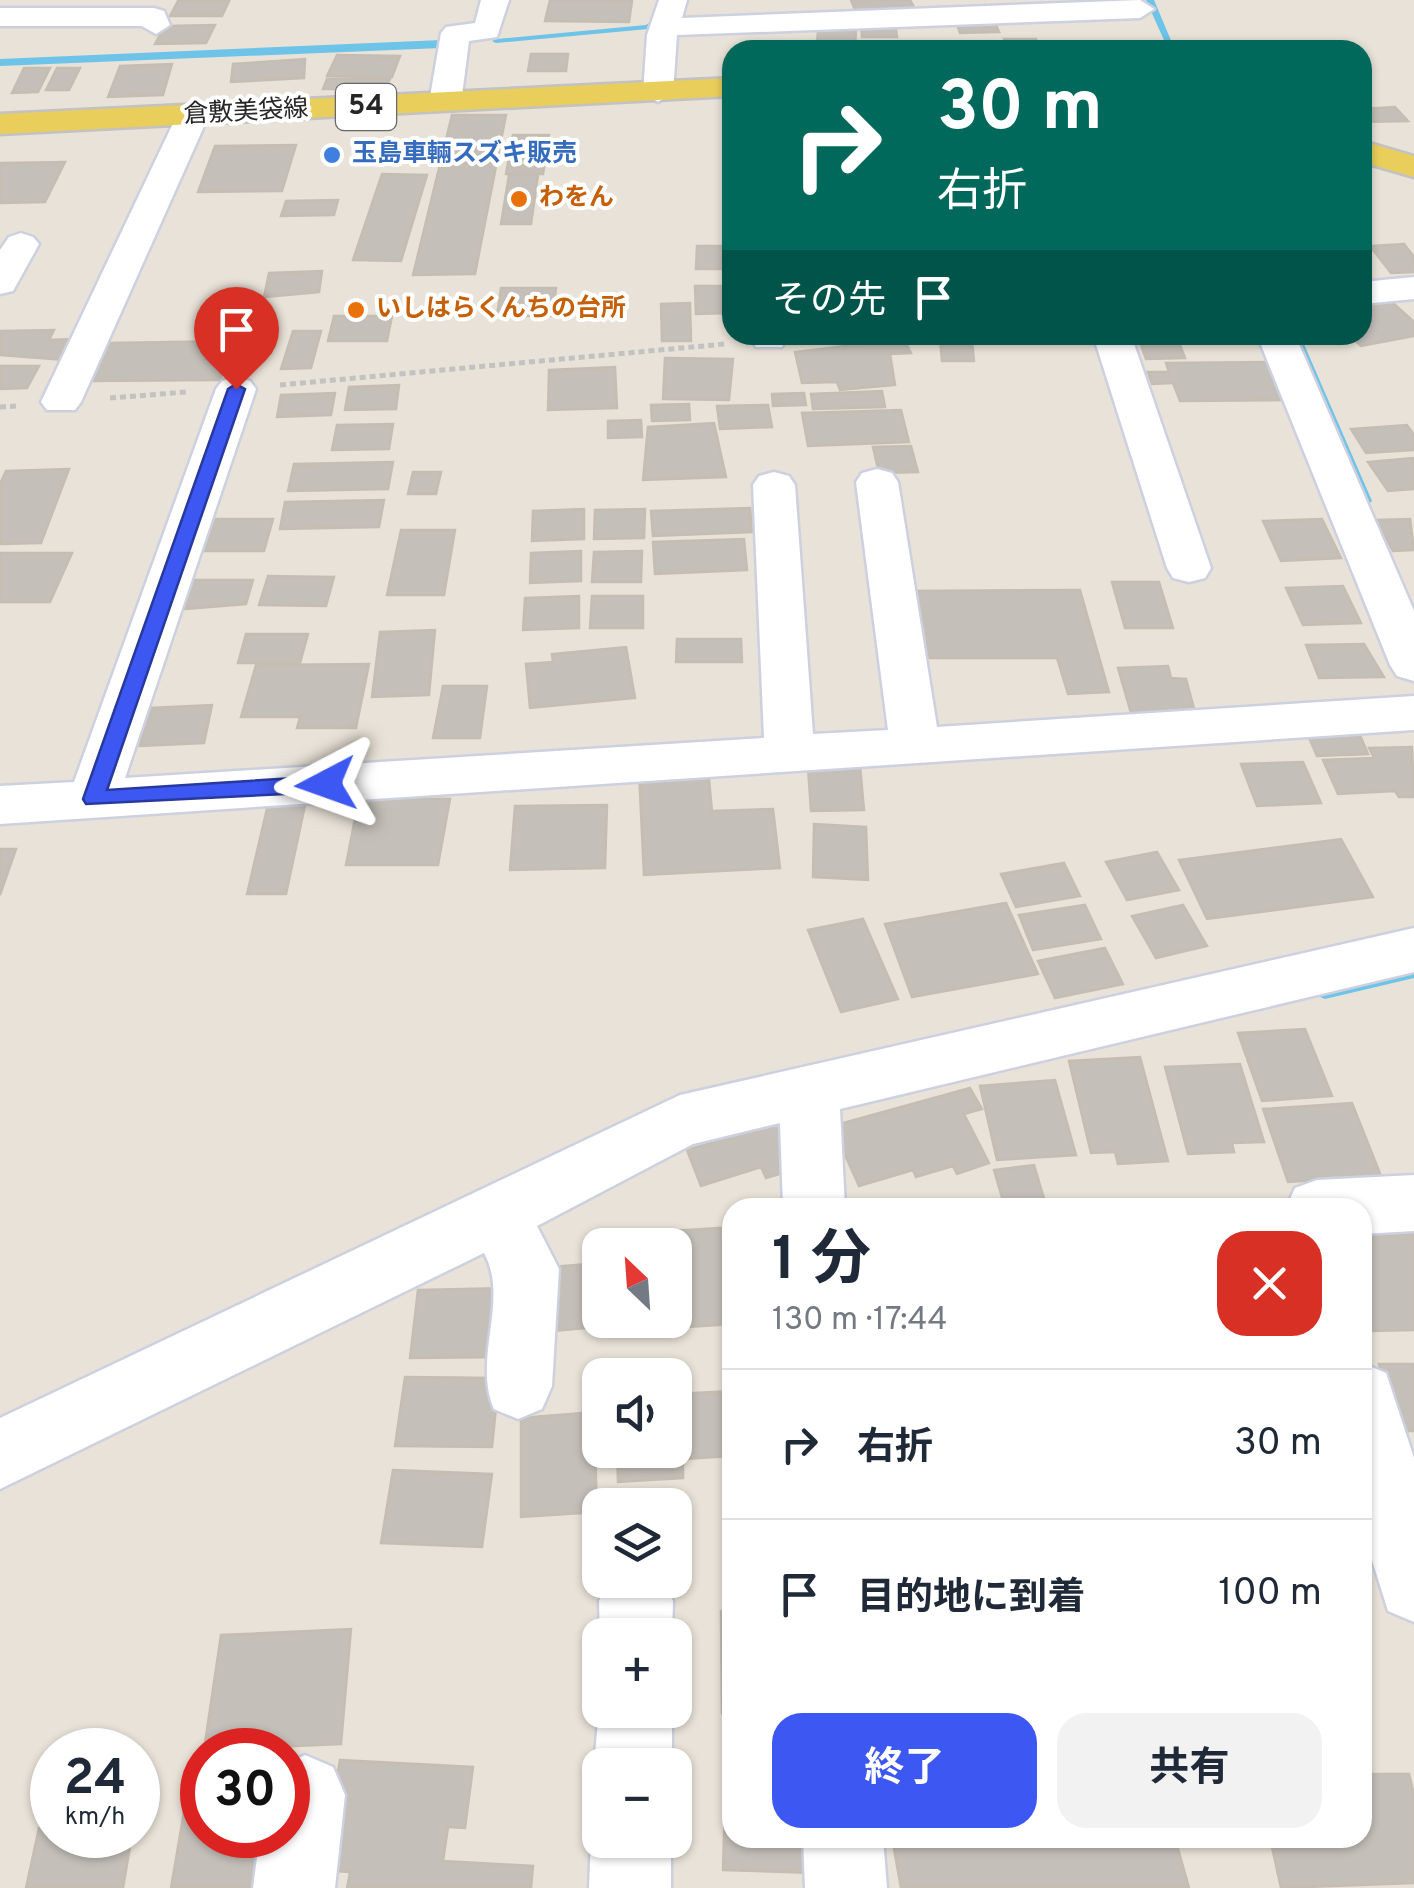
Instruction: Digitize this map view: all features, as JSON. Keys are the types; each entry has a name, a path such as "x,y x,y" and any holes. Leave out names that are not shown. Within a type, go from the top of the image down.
{"main road":[{"name":"倉敷美袋線","path":"0,124 722,89"},
{"path":"1372,154 1414,167"}],"street":[{"path":"0,17 12,0"},
{"path":"445,103 456,33 488,31 495,0"},
{"path":"658,93 662,35 671,13 1139,4 1152,36"},
{"path":"0,17 158,14"},
{"path":"61,402 192,116"},
{"path":"0,283 20,244"},
{"path":"1372,292 1414,288"},
{"path":"1115,345 1189,568"},
{"path":"1280,345 1414,665"},
{"path":"93,799 236,389"},
{"path":"877,482 915,744"},
{"path":"774,485 790,754"},
{"path":"0,805 1414,714"},
{"path":"0,1454 506,1231 680,1121 810,1109 1414,950"},
{"path":"810,1109 814,1198"},
{"path":"1372,1205 1414,1203"},
{"path":"506,1231 527,1269 518,1386"},
{"path":"1372,1432 1414,1585"},
{"path":"843,1848 846,1888"},
{"path":"294,1888 298,1858"},
{"path":"630,1888 631,1858"}],"path":[{"path":"0,407 236,389 722,342"}],"water":[{"path":"442,40 441,48 0,66 0,59"}],"building":[{"path":"550,0 632,1 629,22 545,21"},
{"path":"851,0 910,0 915,9 857,15"},
{"path":"178,1 229,1 222,16 170,16"},
{"path":"993,18 999,32 960,33 955,19"},
{"path":"861,24 895,24 897,37 862,37"},
{"path":"215,25 206,43 155,44 165,26"},
{"path":"818,30 856,31 855,40 817,40"},
{"path":"531,54 568,54 566,71 528,71"},
{"path":"337,55 400,56 392,77 327,76"},
{"path":"305,59 304,78 231,82 233,64"},
{"path":"172,64 163,95 108,97 120,66"},
{"path":"24,68 50,68 38,92 12,93"},
{"path":"57,68 80,68 69,90 46,90"},
{"path":"327,79 390,79 386,89 323,89"},
{"path":"1395,107 1408,121 1372,122 1372,108"},
{"path":"452,115 506,115 475,274 413,275"},
{"path":"513,135 549,135 543,174 506,174"},
{"path":"296,145 282,191 198,192 215,146"},
{"path":"65,162 45,202 0,203 0,163"},
{"path":"382,174 427,175 401,261 353,260"},
{"path":"509,175 538,175 531,224 501,224"},
{"path":"338,200 334,215 281,216 286,201"},
{"path":"1404,244 1414,257 1414,272 1391,273 1372,246"},
{"path":"697,246 722,246 722,269 696,269"},
{"path":"322,271 319,292 264,297 269,273"},
{"path":"695,286 722,286 722,313 696,314"},
{"path":"501,288 556,288 553,316 497,316"},
{"path":"1384,295 1414,322 1414,336 1372,344 1372,297"},
{"path":"690,303 691,341 662,341 661,304"},
{"path":"334,316 392,316 387,341 328,341"},
{"path":"54,330 49,340 75,339 65,360 0,355 0,331"},
{"path":"293,331 321,331 311,368 281,369"},
{"path":"233,341 220,380 90,381 107,343"},
{"path":"854,345 907,345 911,353 890,354 895,385 840,390 837,382 802,383 795,352"},
{"path":"941,345 972,345 974,361 942,361"},
{"path":"1141,345 1180,345 1185,358 1146,359"},
{"path":"665,358 733,359 729,400 663,399"},
{"path":"1277,362 1293,400 1180,401 1173,383 1152,384 1148,372 1169,372 1166,363"},
{"path":"0,366 39,366 27,388 0,389"},
{"path":"615,367 617,408 548,410 549,370"},
{"path":"399,385 396,409 345,410 349,387"},
{"path":"882,391 885,407 813,409 811,394"},
{"path":"335,393 331,415 277,417 281,395"},
{"path":"804,393 806,405 773,406 772,394"},
{"path":"689,404 690,420 652,421 651,405"},
{"path":"768,405 772,427 720,429 717,406"},
{"path":"901,410 909,442 808,446 802,413"},
{"path":"641,420 642,437 608,438 608,421"},
{"path":"714,423 726,477 643,480 648,427"},
{"path":"393,424 389,449 332,450 337,425"},
{"path":"1407,425 1414,435 1414,450 1366,453 1351,429"},
{"path":"911,446 918,472 879,473 873,447"},
{"path":"1414,458 1414,489 1388,491 1368,462"},
{"path":"393,462 388,489 288,491 294,464"},
{"path":"69,469 41,543 0,544 0,484 6,471"},
{"path":"413,472 441,472 436,494 408,494"},
{"path":"384,500 379,527 280,529 285,502"},
{"path":"750,508 753,532 653,536 651,511"},
{"path":"584,509 584,539 532,541 533,511"},
{"path":"645,509 644,538 594,539 595,510"},
{"path":"214,519 273,519 264,551 203,551"},
{"path":"1322,519 1341,558 1281,561 1263,521"},
{"path":"1410,519 1414,550 1393,551 1376,520"},
{"path":"401,530 455,530 444,595 387,595"},
{"path":"744,539 747,570 655,574 653,542"},
{"path":"581,551 581,581 530,583 531,553"},
{"path":"642,551 641,582 592,582 594,552"},
{"path":"0,553 72,553 50,602 0,602"},
{"path":"268,576 334,577 326,606 259,605"},
{"path":"193,580 253,580 246,604 184,609"},
{"path":"1112,582 1159,582 1173,628 1125,628"},
{"path":"1343,586 1361,623 1303,625 1286,588"},
{"path":"1080,590 1109,692 1068,694 1057,658 925,658 908,591"},
{"path":"579,596 579,628 523,630 525,598"},
{"path":"592,596 643,596 643,628 590,628"},
{"path":"435,630 429,695 372,697 380,632"},
{"path":"246,634 308,634 300,663 238,663"},
{"path":"677,639 741,639 742,662 676,662"},
{"path":"1364,644 1384,677 1319,678 1306,645"},
{"path":"626,647 635,698 530,708 526,664 553,662 552,654"},
{"path":"369,664 356,728 297,728 300,717 241,717 256,665"},
{"path":"1168,666 1171,678 1186,679 1196,716 1131,713 1118,668"},
{"path":"443,686 487,686 480,738 433,738"},
{"path":"212,705 204,743 140,746 149,708"},
{"path":"1357,728 1368,754 1317,756 1306,731"},
{"path":"1412,747 1414,797 1399,797 1395,791 1338,794 1323,760 1374,758 1369,748"},
{"path":"1303,762 1321,803 1257,806 1241,764"},
{"path":"860,766 864,810 811,811 808,767"},
{"path":"708,769 712,811 773,809 780,868 644,875 639,771"},
{"path":"270,796 307,796 286,894 247,894"},
{"path":"359,798 450,799 438,865 346,865"},
{"path":"607,805 605,868 510,870 515,806"},
{"path":"814,824 866,827 868,880 813,877"},
{"path":"1341,839 1373,897 1207,919 1179,860"},
{"path":"0,849 16,849 0,895"},
{"path":"1157,852 1179,890 1127,900 1106,862"},
{"path":"1064,863 1080,896 1016,907 1001,874"},
{"path":"1006,903 1038,974 912,997 885,924"},
{"path":"1085,905 1101,939 1033,950 1019,915"},
{"path":"1183,905 1207,946 1156,958 1132,916"},
{"path":"863,919 898,999 841,1012 808,930"},
{"path":"1105,948 1123,984 1055,998 1038,961"},
{"path":"1305,1029 1332,1096 1262,1101 1238,1033"},
{"path":"1140,1057 1168,1161 1118,1164 1115,1152 1091,1153 1069,1061"},
{"path":"1240,1064 1264,1142 1232,1143 1234,1152 1188,1154 1165,1067"},
{"path":"1055,1080 1076,1155 997,1160 980,1086"},
{"path":"970,1088 982,1109 964,1114 989,1163 957,1174 953,1166 916,1177 913,1170 859,1186 832,1126"},
{"path":"1352,1103 1381,1176 1288,1182 1263,1109"},
{"path":"779,1122 800,1168 766,1178 761,1167 701,1186 687,1150"},
{"path":"1034,1165 1044,1198 1002,1198 994,1170"},
{"path":"722,1228 722,1325 692,1327 692,1230"},
{"path":"1414,1234 1414,1330 1372,1331 1372,1235"},
{"path":"582,1264 582,1328 554,1331 552,1267"},
{"path":"511,1288 507,1357 410,1358 418,1290"},
{"path":"1379,1364 1414,1364 1414,1431 1397,1431"},
{"path":"405,1377 499,1378 492,1447 395,1446"},
{"path":"722,1392 722,1457 692,1458 692,1393"},
{"path":"582,1413 582,1468 596,1468 596,1488 582,1488 582,1513 521,1517 521,1418"},
{"path":"618,1468 683,1468 683,1478 618,1482"},
{"path":"393,1470 492,1474 482,1547 381,1543"},
{"path":"351,1629 341,1744 310,1745 310,1728 207,1728 221,1635"},
{"path":"340,1760 473,1767 465,1828 448,1827 443,1861 533,1866 531,1888 347,1888 350,1872 320,1870"},
{"path":"1372,1774 1409,1774 1414,1795 1414,1883 1281,1888 1272,1848 1372,1848"},
{"path":"180,1835 180,1858 276,1858 272,1888 171,1888"},
{"path":"724,1848 813,1848 814,1873 723,1870"},
{"path":"894,1848 1178,1848 1189,1888 901,1888"},
{"path":"32,1858 128,1858 123,1888 26,1888"}],"waterway":[{"path":"496,41 648,27 661,18 663,0"},
{"path":"1150,0 1168,40"},
{"path":"1299,345 1366,501"},
{"path":"1325,993 1414,972"}],"place":[{"name":"玉島車輛スズキ販売","path":"332,155"},
{"name":"わをん","path":"519,199"},
{"name":"いしはらくんちの台所","path":"356,310"}],"route":[{"path":"236,389 93,799 326,784"}]}
